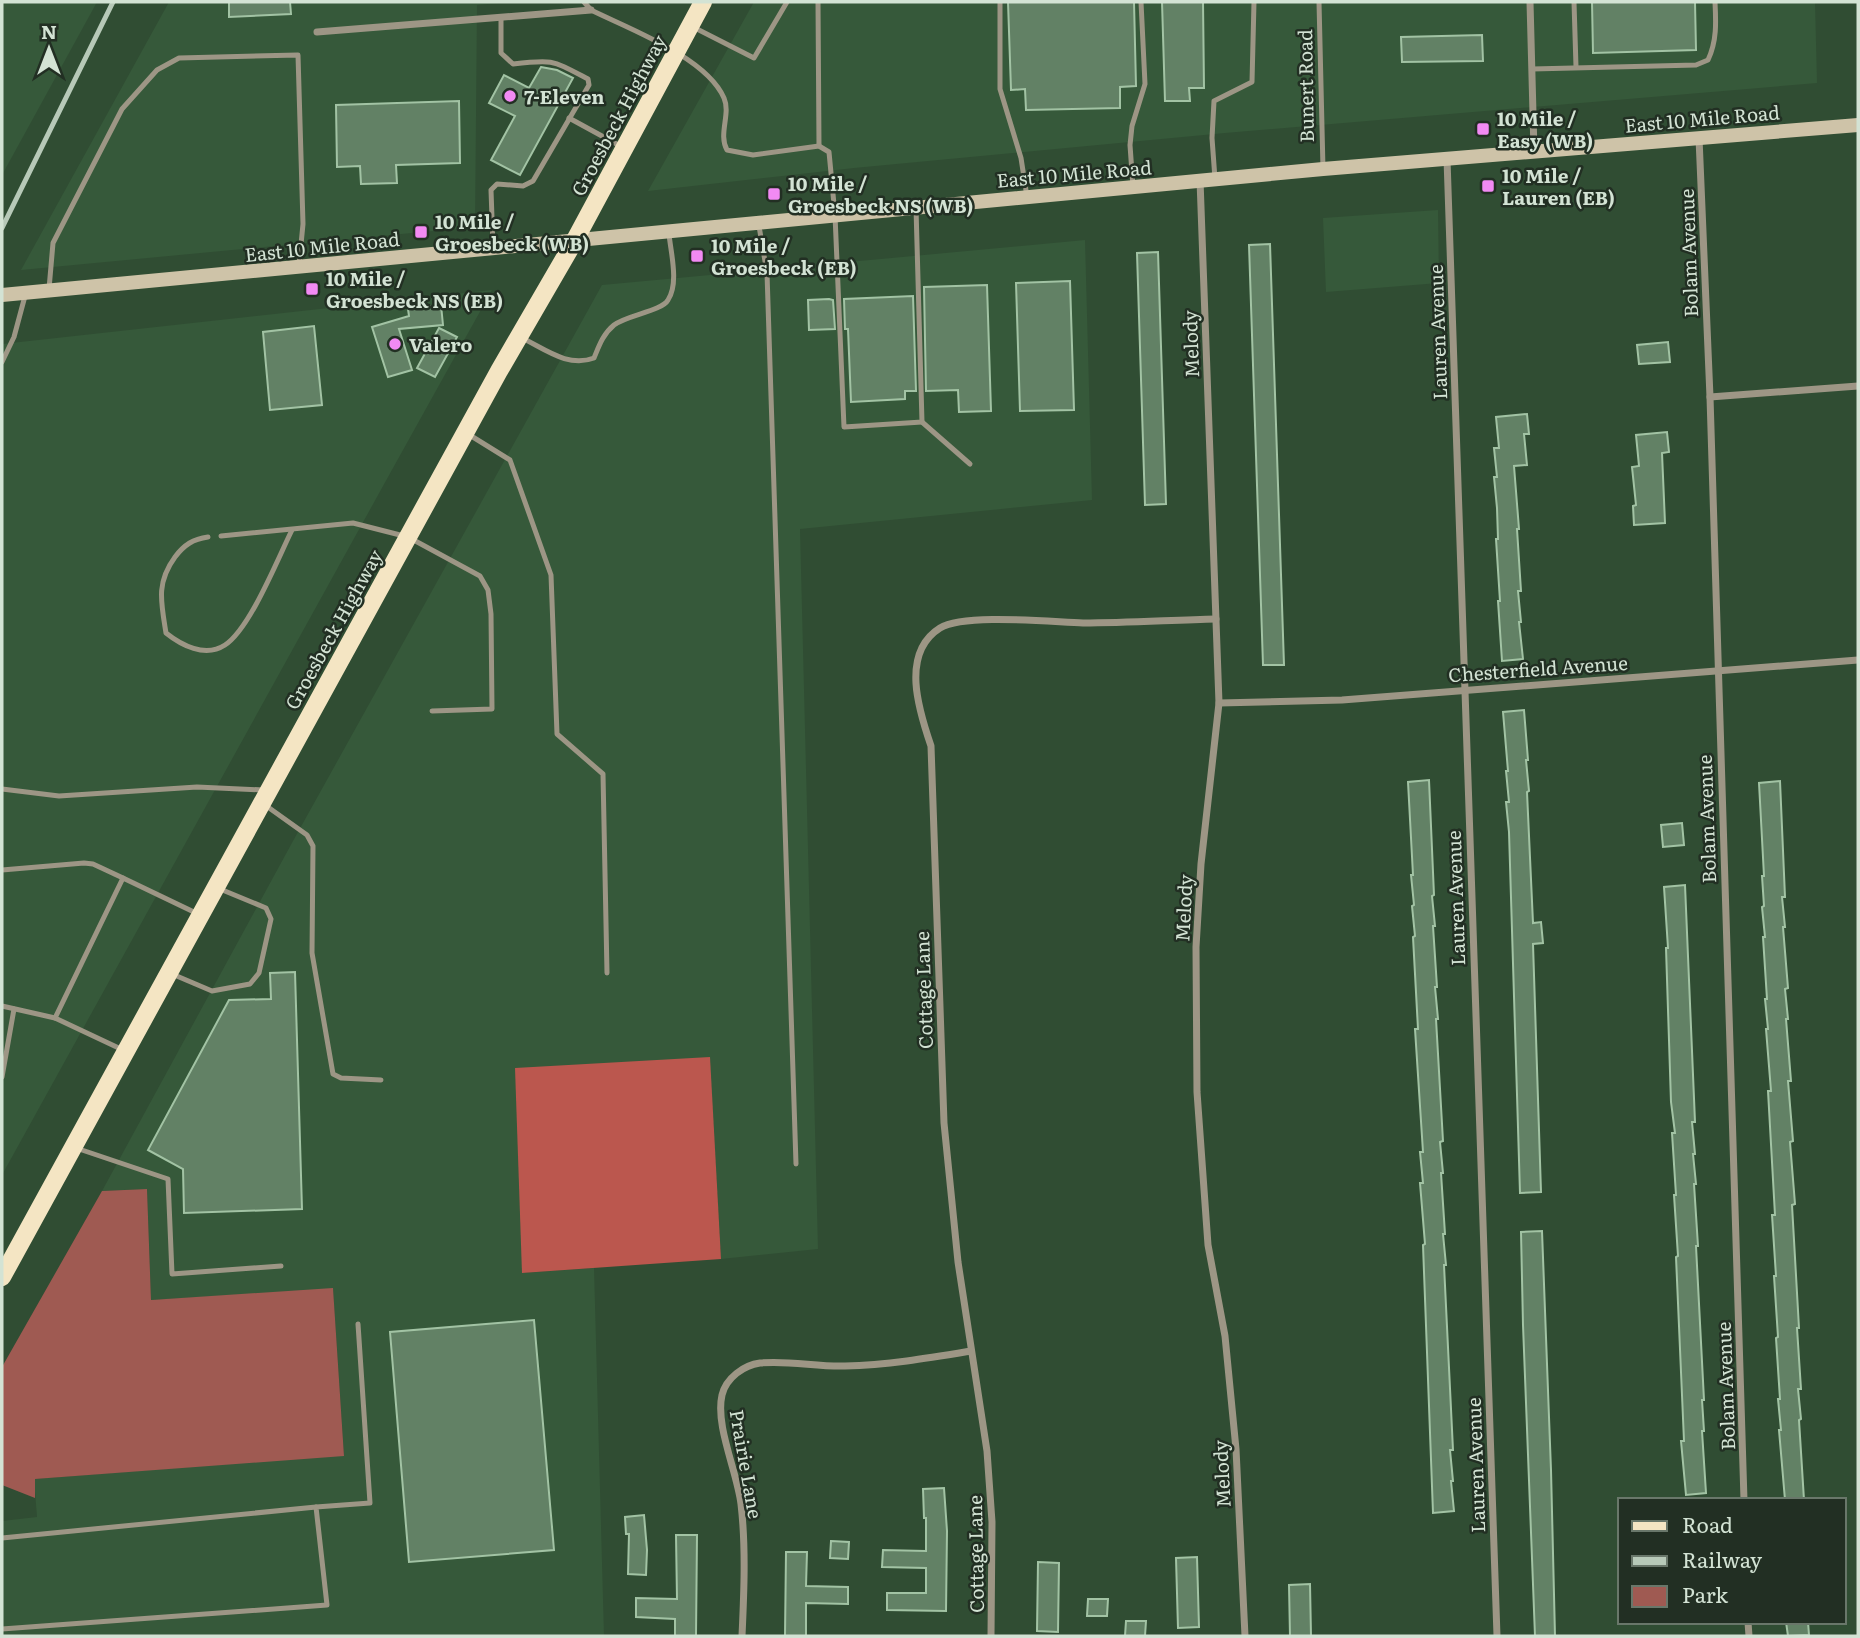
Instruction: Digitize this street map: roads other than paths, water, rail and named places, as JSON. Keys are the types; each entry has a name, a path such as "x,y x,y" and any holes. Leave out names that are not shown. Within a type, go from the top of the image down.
{"main road":[{"name":"Groesbeck Highway","path":"2,1277 465,432 575,240 703,2"},
{"name":"East 10 Mile Road","path":"2,295 1200,180 1858,125"}],"street":[{"path":"1530,2 1534,151"},
{"path":"317,32 590,10"},
{"name":"Bolam Avenue","path":"1699,138 1710,397 1744,1498"},
{"name":"Lauren Avenue","path":"1447,159 1497,1636"},
{"name":"Melody","path":"1200,180 1219,703 1201,864 1196,947 1197,1092 1208,1245 1225,1336 1236,1449 1244,1636"},
{"path":"1710,397 1858,386"},
{"name":"Cottage Lane","path":"991,1636 992,1522 988,1462 958,1262 947,1164 930,746 920,715 915,682 918,657 939,628 961,620 1084,623 1216,619"},
{"name":"Chesterfield Avenue","path":"1219,703 1342,700 1858,660"},
{"name":"Prairie Lane","path":"742,1636 744,1584 741,1504 735,1469 720,1416 723,1391 727,1384 747,1366 760,1363 878,1365 971,1351"}],"lane":[{"path":"584,2 590,10 676,51 713,82 726,103 724,145 727,150 753,155 819,146 830,152 844,426 922,422 970,464"},
{"path":"690,26 754,58 786,2"},
{"path":"818,2 819,146"},
{"path":"1000,2 1000,89 1021,158 1027,197"},
{"path":"1133,187 1130,145 1132,126 1144,84 1141,2"},
{"path":"1215,179 1212,138 1214,102 1252,82 1254,2"},
{"name":"Bunert Road","path":"1319,2 1322,169"},
{"path":"1574,2 1576,67"},
{"path":"1532,69 1696,65 1708,60 1713,50 1715,2"},
{"path":"493,248 491,190 496,184 523,186 533,181 589,85 588,79 555,62 547,60 513,64 501,53 501,18"},
{"path":"49,291 53,243 122,109 157,70 178,58 298,55 303,224 299,268"},
{"path":"569,118 624,148"},
{"path":"916,208 922,422"},
{"path":"759,223 767,273 796,1164"},
{"path":"519,336 567,361 582,363 594,358 604,335 612,326 626,317 665,304 670,298 674,281 669,231"},
{"path":"2,362 14,337 26,293"},
{"path":"465,432 510,460 551,575 557,734 603,774 607,974"},
{"path":"221,536 353,523 408,537 480,576 488,590 491,614 492,709 432,711"},
{"path":"208,537 195,538 180,550 164,573 161,603 166,633 181,646 205,650 224,646 242,628 292,530"},
{"path":"2,789 59,796 197,787 265,797 307,835 313,846 313,953 333,1074 341,1078 381,1080"},
{"path":"2,870 93,864 201,915"},
{"path":"55,1018 123,878"},
{"path":"169,972 212,992 250,984 259,973 271,919 266,908 216,887"},
{"path":"2,1006 55,1018 126,1051"},
{"path":"2,1077 14,1009"},
{"path":"74,1147 168,1179 172,1274 281,1266"},
{"path":"2,1538 370,1503 358,1324"},
{"path":"2,1629 327,1605 316,1507"}],"railway":[{"path":"2,228 113,2"}],"place":[{"name":"7-Eleven","path":"510,96"},
{"name":"10 Mile / Easy (WB)","path":"1483,129"},
{"name":"10 Mile / Lauren (EB)","path":"1488,186"},
{"name":"10 Mile / Groesbeck NS (WB)","path":"774,194"},
{"name":"10 Mile / Groesbeck (WB)","path":"421,232"},
{"name":"10 Mile / Groesbeck (EB)","path":"697,256"},
{"name":"10 Mile / Groesbeck NS (EB)","path":"312,289"},
{"name":"Valero","path":"395,344"}]}
